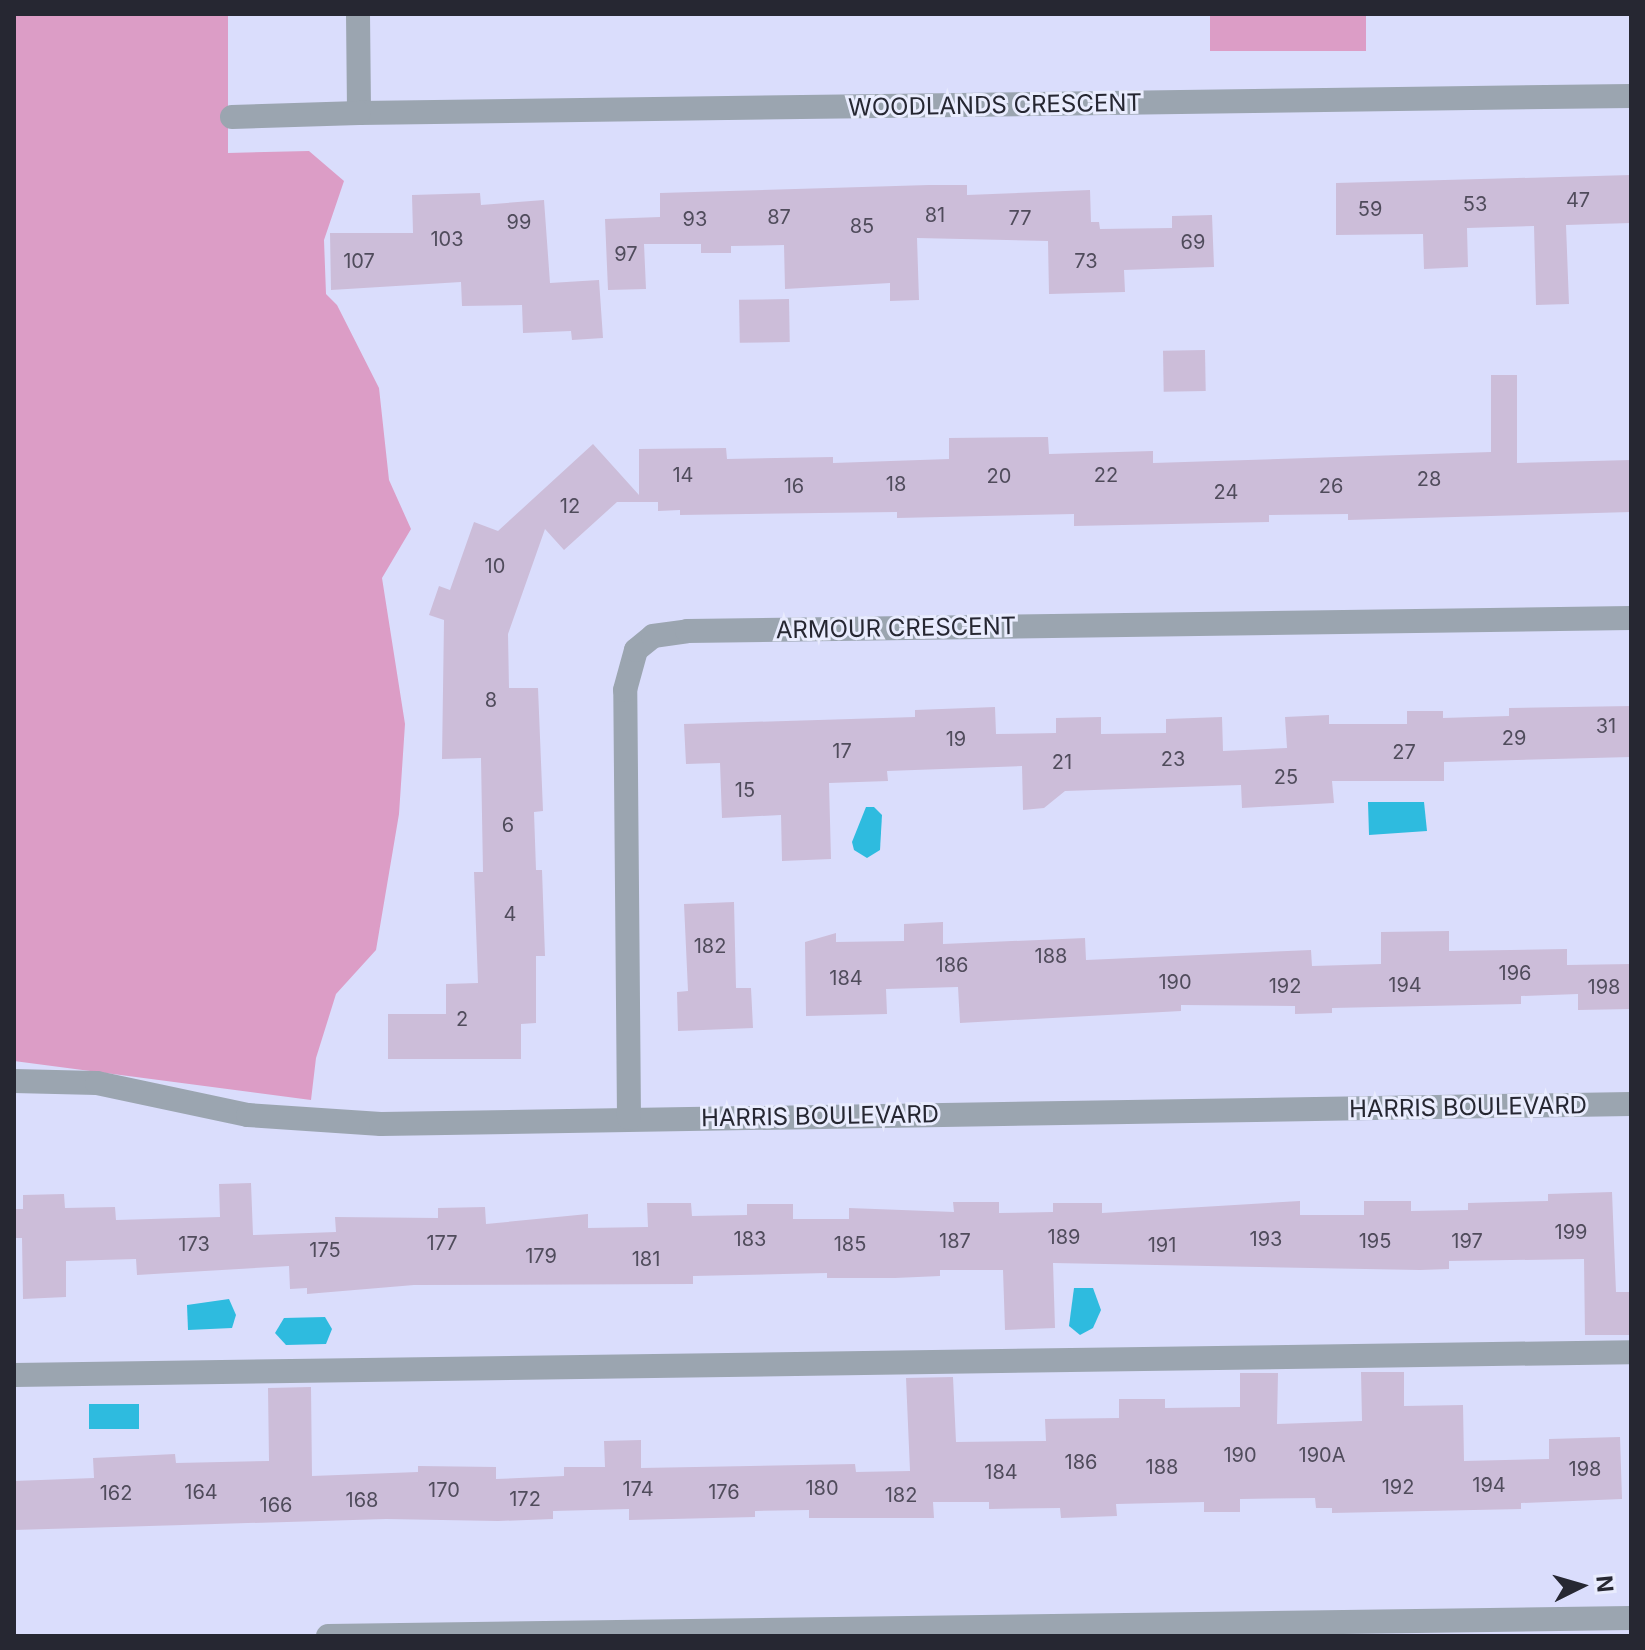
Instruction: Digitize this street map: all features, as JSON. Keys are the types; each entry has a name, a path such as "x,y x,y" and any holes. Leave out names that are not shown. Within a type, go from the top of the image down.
{"street":[{"path":"358,14 359,113"},
{"name":"WOODLANDS CRESCENT","path":"232,117 1631,96"},
{"name":"ARMOUR CRESCENT","path":"629,1118 625,690 636,650 653,636 687,631 1631,618"},
{"name":"HARRIS BOULEVARD","path":"14,1081 97,1083 192,1106 313,1122 1631,1104"},
{"path":"14,1375 1631,1352"},
{"path":"328,1636 1578,1627 1631,1618"}],"shaded area":[{"path":"14,14 228,14 228,153 309,151 344,181 324,240 326,294 337,305 379,388 389,480 411,529 382,578 405,724 399,814 376,950 336,994 316,1058 311,1100 14,1061"},
{"path":"1210,14 1366,14 1366,51 1210,51"}],"water":[{"path":"1368,802 1424,802 1427,831 1369,835"},
{"path":"866,807 874,807 882,815 880,850 867,858 854,850 852,842"},
{"path":"1074,1288 1093,1288 1101,1310 1093,1328 1080,1335 1069,1326"},
{"path":"229,1299 236,1315 232,1328 188,1330 187,1305"},
{"path":"325,1317 332,1329 326,1344 286,1345 275,1333 284,1318"},
{"path":"89,1404 139,1404 139,1429 89,1429"}],"building":[{"path":"1631,175 1631,223 1566,225 1569,304 1536,305 1534,226 1467,228 1468,267 1424,269 1423,234 1336,235 1336,183"},
{"path":"967,185 967,195 1090,190 1091,222 1099,222 1100,229 1172,228 1172,216 1212,215 1214,267 1124,270 1125,292 1049,294 1048,241 917,238 919,300 890,301 890,283 785,289 784,245 731,246 731,253 701,253 701,244 644,244 646,289 608,290 605,219 660,217 660,193"},
{"path":"480,193 481,205 544,200 550,283 599,280 603,338 572,340 571,331 523,333 522,305 462,306 461,282 331,290 330,233 413,233 412,195"},
{"path":"789,299 790,342 740,343 739,300"},
{"path":"1205,350 1206,391 1164,392 1163,351"},
{"path":"1491,375 1517,375 1517,463 1631,460 1631,512 1348,520 1348,514 1269,515 1269,522 1074,526 1074,514 897,518 897,512 680,515 680,510 658,511 658,502 617,502 564,550 545,529 508,634 509,688 538,688 543,811 534,812 536,870 542,870 545,956 536,956 536,1023 521,1024 521,1059 388,1059 388,1014 446,1014 446,984 478,983 474,872 483,872 481,758 442,759 444,620 429,615 439,586 450,590 474,522 498,531 593,444 639,495 639,449 726,448 727,459 833,457 833,463 949,459 949,438 1048,437 1049,454 1153,451 1153,463 1491,452"},
{"path":"1631,706 1631,757 1444,762 1444,781 1332,781 1334,803 1242,808 1241,785 1065,791 1044,808 1023,810 1022,766 887,771 888,781 829,783 831,859 782,861 781,815 722,818 720,763 686,764 684,724 915,717 915,710 995,707 996,734 1056,733 1056,718 1101,717 1101,734 1166,733 1166,719 1222,717 1223,751 1287,748 1285,717 1329,715 1329,724 1407,724 1407,711 1443,711 1443,718 1509,716 1509,708"},
{"path":"734,902 736,988 751,988 753,1028 678,1031 677,992 688,991 684,904"},
{"path":"943,922 943,944 1085,938 1086,960 1311,950 1312,966 1381,964 1381,932 1449,931 1449,951 1567,949 1567,965 1631,964 1631,1009 1578,1010 1578,994 1521,996 1521,1004 1332,1008 1332,1013 1295,1014 1295,1006 1181,1005 1181,1011 960,1023 958,987 886,989 887,1014 806,1016 805,942 836,933 836,942 904,941 904,924"},
{"path":"251,1183 253,1235 336,1232 335,1217 438,1218 438,1208 485,1207 486,1224 588,1214 588,1228 648,1227 647,1203 691,1203 692,1216 747,1215 747,1204 793,1204 793,1219 849,1219 849,1208 954,1212 953,1202 999,1202 999,1213 1053,1212 1053,1203 1102,1203 1102,1213 1300,1201 1300,1215 1364,1215 1364,1201 1411,1201 1411,1211 1468,1210 1468,1203 1548,1201 1548,1194 1612,1192 1616,1292 1631,1292 1631,1335 1585,1335 1584,1259 1449,1261 1449,1269 1420,1270 1053,1263 1055,1328 1005,1330 1003,1270 940,1270 940,1276 895,1278 827,1278 827,1273 693,1276 693,1284 414,1285 307,1294 307,1288 290,1289 289,1266 137,1275 136,1259 66,1261 66,1297 23,1299 22,1238 14,1238 14,1209 23,1209 23,1195 64,1194 65,1208 115,1207 116,1220 220,1217 219,1184"},
{"path":"1361,1372 1404,1372 1404,1406 1463,1405 1464,1461 1549,1459 1549,1439 1620,1437 1622,1499 1521,1503 1521,1509 1332,1513 1332,1508 1316,1508 1315,1498 1240,1499 1240,1512 1204,1512 1204,1502 1116,1504 1117,1516 1061,1518 1060,1508 989,1509 989,1502 933,1502 934,1518 809,1518 809,1510 755,1511 755,1517 629,1520 629,1509 553,1511 553,1519 498,1521 386,1519 14,1530 14,1481 94,1478 93,1458 175,1454 176,1463 269,1461 268,1388 311,1387 312,1476 418,1472 418,1466 496,1467 496,1479 564,1476 564,1467 605,1467 604,1441 641,1440 641,1468 855,1464 856,1472 910,1471 906,1378 953,1377 956,1442 1046,1441 1045,1419 1119,1418 1119,1399 1165,1399 1165,1408 1240,1407 1240,1373 1278,1373 1277,1424 1362,1421"}]}
